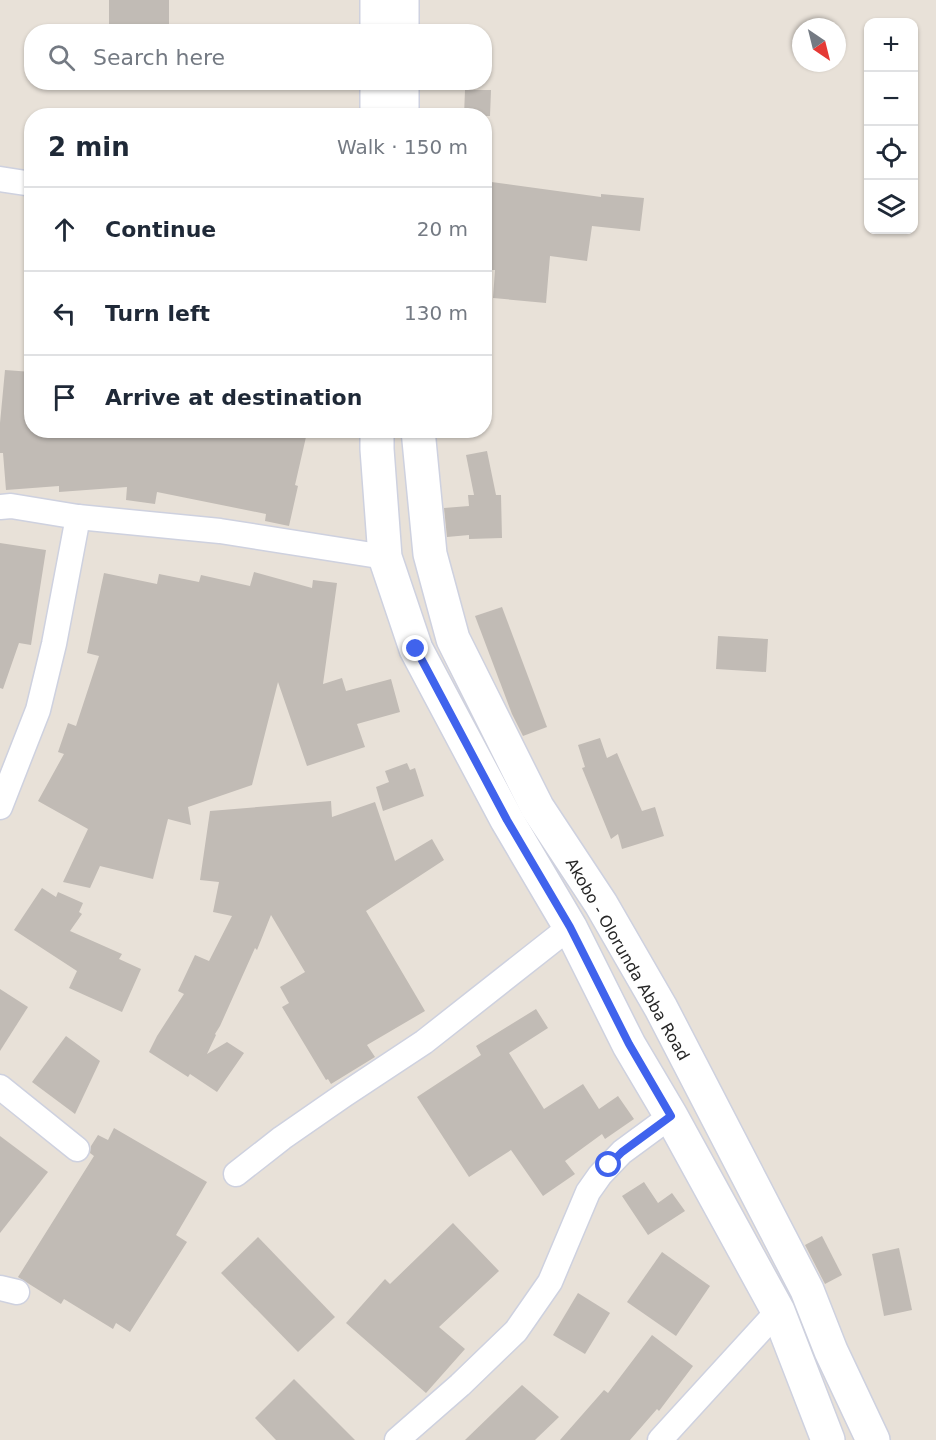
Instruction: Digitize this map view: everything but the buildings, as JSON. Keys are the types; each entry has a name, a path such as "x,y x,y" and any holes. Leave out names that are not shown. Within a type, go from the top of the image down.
{"main road":[{"path":"377,0 377,24"},
{"path":"402,0 402,24"},
{"path":"377,90 377,108"},
{"path":"402,90 402,108"},
{"name":"Akobo - Olorunda Abba Road","path":"377,438 385,557 416,649 507,820 570,927 629,1044 778,1311 828,1440"},
{"name":"Akobo - Olorunda Abba Road","path":"419,438 430,554 453,639 537,807 601,904 661,1008 807,1290 831,1351 873,1440"}],"street":[{"path":"0,179 24,183"},
{"path":"0,507 11,506 78,517 220,531 385,557"},
{"path":"0,807 38,710 54,644 78,517"},
{"path":"236,1174 282,1138 424,1042 570,927"},
{"path":"0,1088 77,1149"},
{"path":"397,1440 460,1385 516,1331 550,1282 588,1192 600,1175 622,1152 671,1116"},
{"path":"660,1440 778,1311"}],"route":[{"path":"416,649 507,820 570,927 629,1044 671,1116 622,1152 609,1165"}]}
